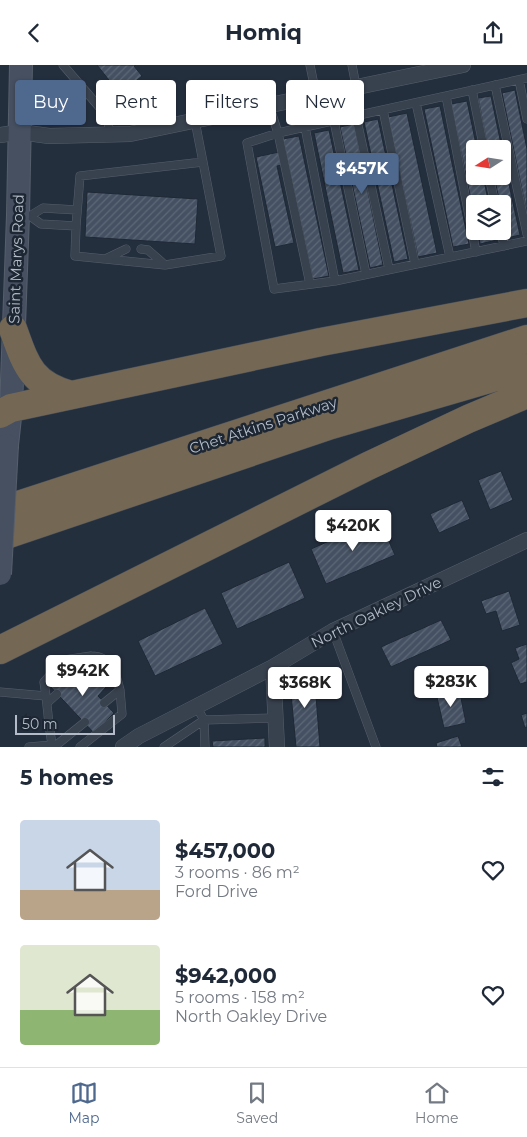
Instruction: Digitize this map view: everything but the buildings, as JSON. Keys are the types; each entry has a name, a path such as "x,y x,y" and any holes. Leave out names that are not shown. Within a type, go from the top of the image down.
{"highway":[{"path":"5,411 71,395 320,342 527,303"},
{"path":"13,329 24,357 32,371 43,383 57,391 71,395"},
{"name":"Chet Atkins Parkway","path":"0,511 527,339"},
{"name":"Chet Atkins Parkway","path":"0,537 331,425 527,368"},
{"path":"0,650 368,466 468,419 527,394"}],"street":[{"name":"Saint Marys Road","path":"0,573 7,445 5,411 13,329 11,282 24,215 10,134 21,65"},
{"path":"364,84 463,65"},
{"path":"10,134 49,136 130,134 186,123"},
{"name":"North Oakley Drive","path":"122,747 139,735 273,667 333,631 527,540"},
{"path":"273,667 276,747"}],"lane":[{"path":"64,65 96,103"},
{"path":"310,65 313,80"},
{"path":"352,65 355,80"},
{"path":"364,114 523,79 527,119"},
{"path":"495,85 527,234"},
{"path":"472,90 482,140"},
{"path":"446,96 476,251"},
{"path":"416,103 450,257"},
{"path":"383,110 415,264"},
{"path":"108,125 110,135"},
{"path":"196,125 204,162 221,256 165,265 76,256 80,176 204,162"},
{"path":"275,125 310,284"},
{"path":"315,125 278,133 247,143 274,289 335,281 527,241"},
{"path":"335,125 366,274"},
{"path":"358,125 390,269"},
{"path":"306,127 335,281"},
{"path":"24,215 43,208 77,210"},
{"path":"24,215 41,224 76,226"},
{"path":"503,240 504,246"},
{"path":"104,259 126,249"},
{"path":"141,249 148,250 165,265"},
{"path":"333,631 376,747"},
{"path":"53,746 48,724 44,682 64,660 94,656 105,659 116,675 120,690 122,714 80,747"},
{"path":"74,676 91,657"},
{"path":"104,703 120,690"},
{"path":"0,692 46,699 57,693"},
{"path":"196,706 204,720 205,747"},
{"path":"164,747 204,720 275,718"},
{"path":"30,747 53,746 84,722"}]}
